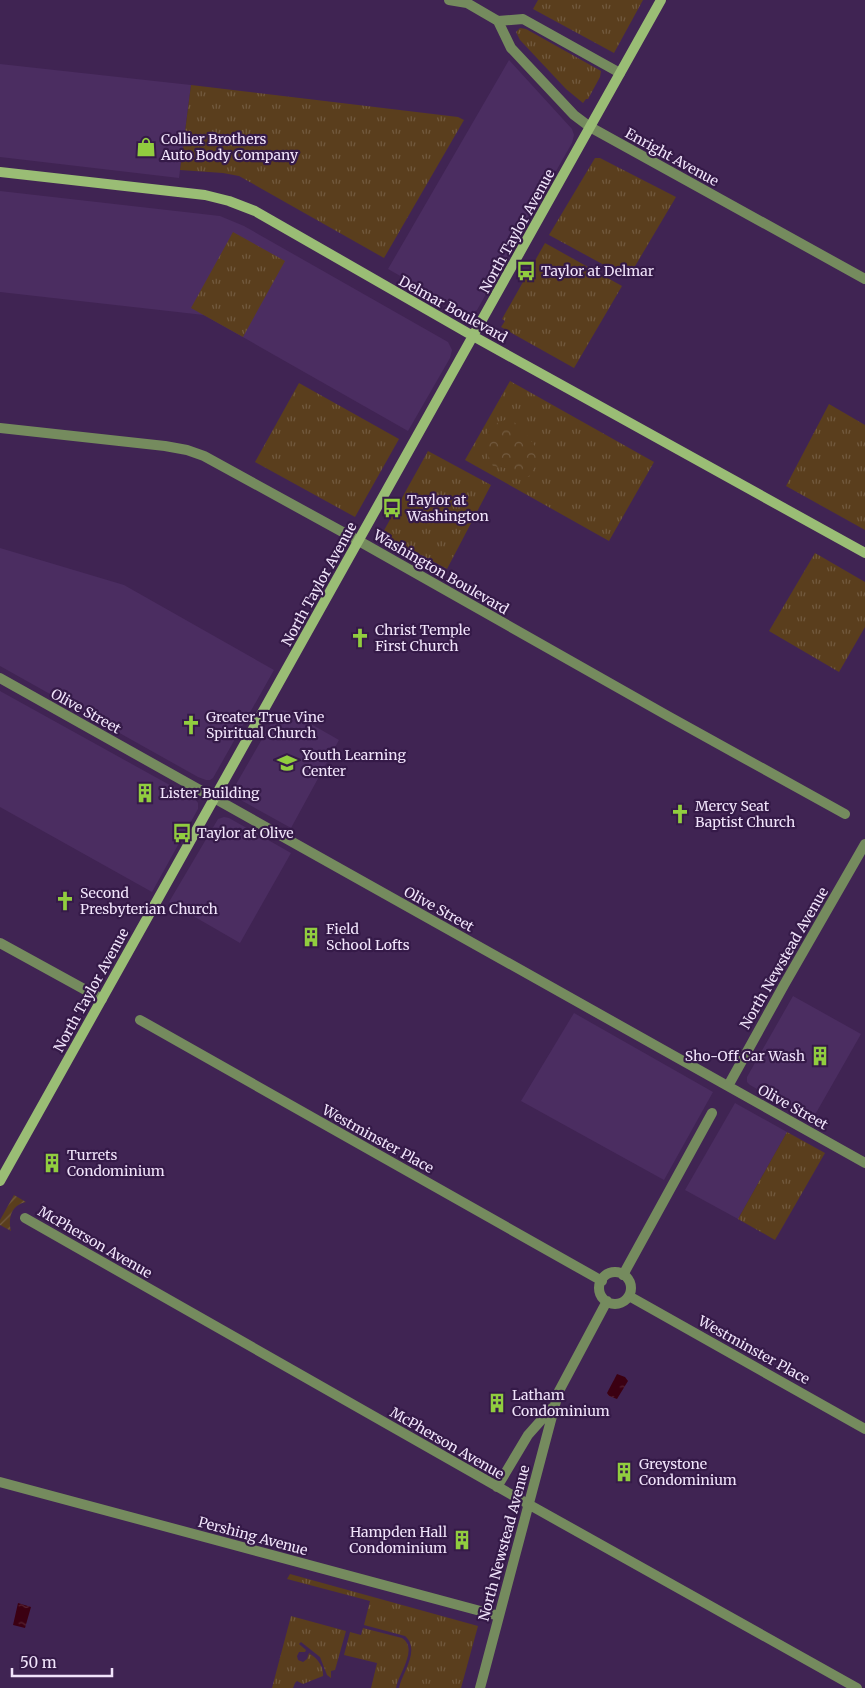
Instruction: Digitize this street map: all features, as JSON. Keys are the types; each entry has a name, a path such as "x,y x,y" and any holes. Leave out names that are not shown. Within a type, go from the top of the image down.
{"street":[{"path":"449,0 467,3 498,21 523,20 620,73"},
{"name":"North Taylor Avenue","path":"0,1181 662,0"},
{"name":"Enright Avenue","path":"498,21 511,48 574,116 590,127 865,279"},
{"name":"Delmar Boulevard","path":"0,172 205,195 228,201 255,212 473,336 865,553"},
{"name":"Washington Boulevard","path":"0,428 165,446 187,450 204,456 845,814"},
{"name":"Olive Street","path":"0,678 865,1163"},
{"name":"North Newstead Avenue","path":"728,1086 865,844"},
{"path":"0,943 102,999"},
{"name":"Westminster Place","path":"140,1020 602,1281"},
{"path":"623,1274 712,1113"},
{"name":"McPherson Avenue","path":"25,1218 528,1504 858,1688"},
{"path":"613,1273 623,1274 630,1283 629,1296 624,1302 618,1304 607,1302 600,1291 602,1281 613,1273"},
{"name":"Westminster Place","path":"629,1296 865,1429"},
{"name":"North Newstead Avenue","path":"480,1688 554,1405 607,1302"},
{"name":"North Newstead Avenue","path":"497,1486 528,1435 554,1405"},
{"name":"Pershing Avenue","path":"0,1482 499,1616"}],"shaded area":[{"path":"509,60 572,129 574,135 572,143 477,310 465,313 388,269"},
{"path":"0,64 191,85 179,178 0,157"},
{"path":"0,191 220,216 244,226 448,342 452,350 450,358 408,431 204,315 0,292"},
{"path":"0,548 124,585 274,670 213,778 206,780 198,777 0,666"},
{"path":"0,691 195,799 198,803 198,809 152,892 0,807"},
{"name":"Youth Learning Center","path":"282,710 288,711 339,740 291,828 237,798 234,790 277,713"},
{"path":"224,817 291,853 240,943 169,902 218,819"},
{"path":"793,996 861,1034 812,1120 747,1082 747,1077"},
{"path":"574,1013 713,1092 664,1180 521,1101"},
{"path":"735,1103 787,1132 738,1219 685,1190"}],"green space":[{"path":"538,0 643,0 614,53 533,9"},
{"path":"520,28 526,29 601,71 600,77 588,99 583,103 566,89 520,40 516,32"},
{"path":"191,85 458,117 464,120 384,258 239,176 180,170"},
{"path":"595,158 600,158 676,197 628,278 549,235"},
{"path":"233,232 285,261 243,337 191,308"},
{"path":"545,243 622,286 574,368 501,327 505,321 502,319"},
{"path":"510,381 654,462 609,541 465,460"},
{"path":"299,383 399,439 355,517 255,462"},
{"path":"829,404 865,425 865,530 786,486"},
{"path":"509,419 520,426 540,453 529,477 517,477 505,468 493,466 489,456 486,445 487,434 494,425"},
{"path":"428,451 491,485 447,569 382,534"},
{"path":"815,553 865,582 865,627 839,672 769,631"},
{"path":"787,1132 825,1153 775,1240 738,1219"},
{"path":"14,1195 26,1202 14,1209 10,1217 11,1231 0,1225 0,1220"},
{"path":"290,1574 478,1626 461,1688 399,1688 411,1655 411,1648 405,1636 364,1625 370,1601 287,1579"},
{"path":"291,1616 346,1631 335,1670 331,1671 331,1678 327,1675 320,1657 301,1642 299,1644 306,1650 305,1652 299,1652 298,1660 303,1662 307,1659 309,1653 319,1663 323,1676 303,1684 297,1681 293,1688 272,1688"},
{"path":"363,1628 402,1638 407,1643 409,1648 408,1655 396,1688 371,1688 377,1663 344,1655 350,1632 361,1635"}],"water":[{"path":"617,1374 625,1377 628,1381 617,1399 609,1396 607,1393"},
{"path":"18,1603 31,1607 25,1628 13,1625"}],"place":[{"name":"Collier Brothers Auto Body Company","path":"146,147"},
{"name":"Taylor at Delmar","path":"526,271"},
{"name":"Taylor at Washington","path":"392,508"},
{"name":"Christ Temple First Church","path":"360,638"},
{"name":"Greater True Vine Spiritual Church","path":"191,725"},
{"name":"Youth Learning Center","path":"287,763"},
{"name":"Lister Building","path":"145,793"},
{"name":"Mercy Seat Baptist Church","path":"680,814"},
{"name":"Taylor at Olive","path":"182,833"},
{"name":"Second Presbyterian Church","path":"65,901"},
{"name":"Field School Lofts","path":"311,937"},
{"name":"Sho-Off Car Wash","path":"820,1056"},
{"name":"Turrets Condominium","path":"52,1163"},
{"name":"Latham Condominium","path":"497,1403"},
{"name":"Greystone Condominium","path":"624,1472"},
{"name":"Hampden Hall Condominium","path":"462,1540"}]}
